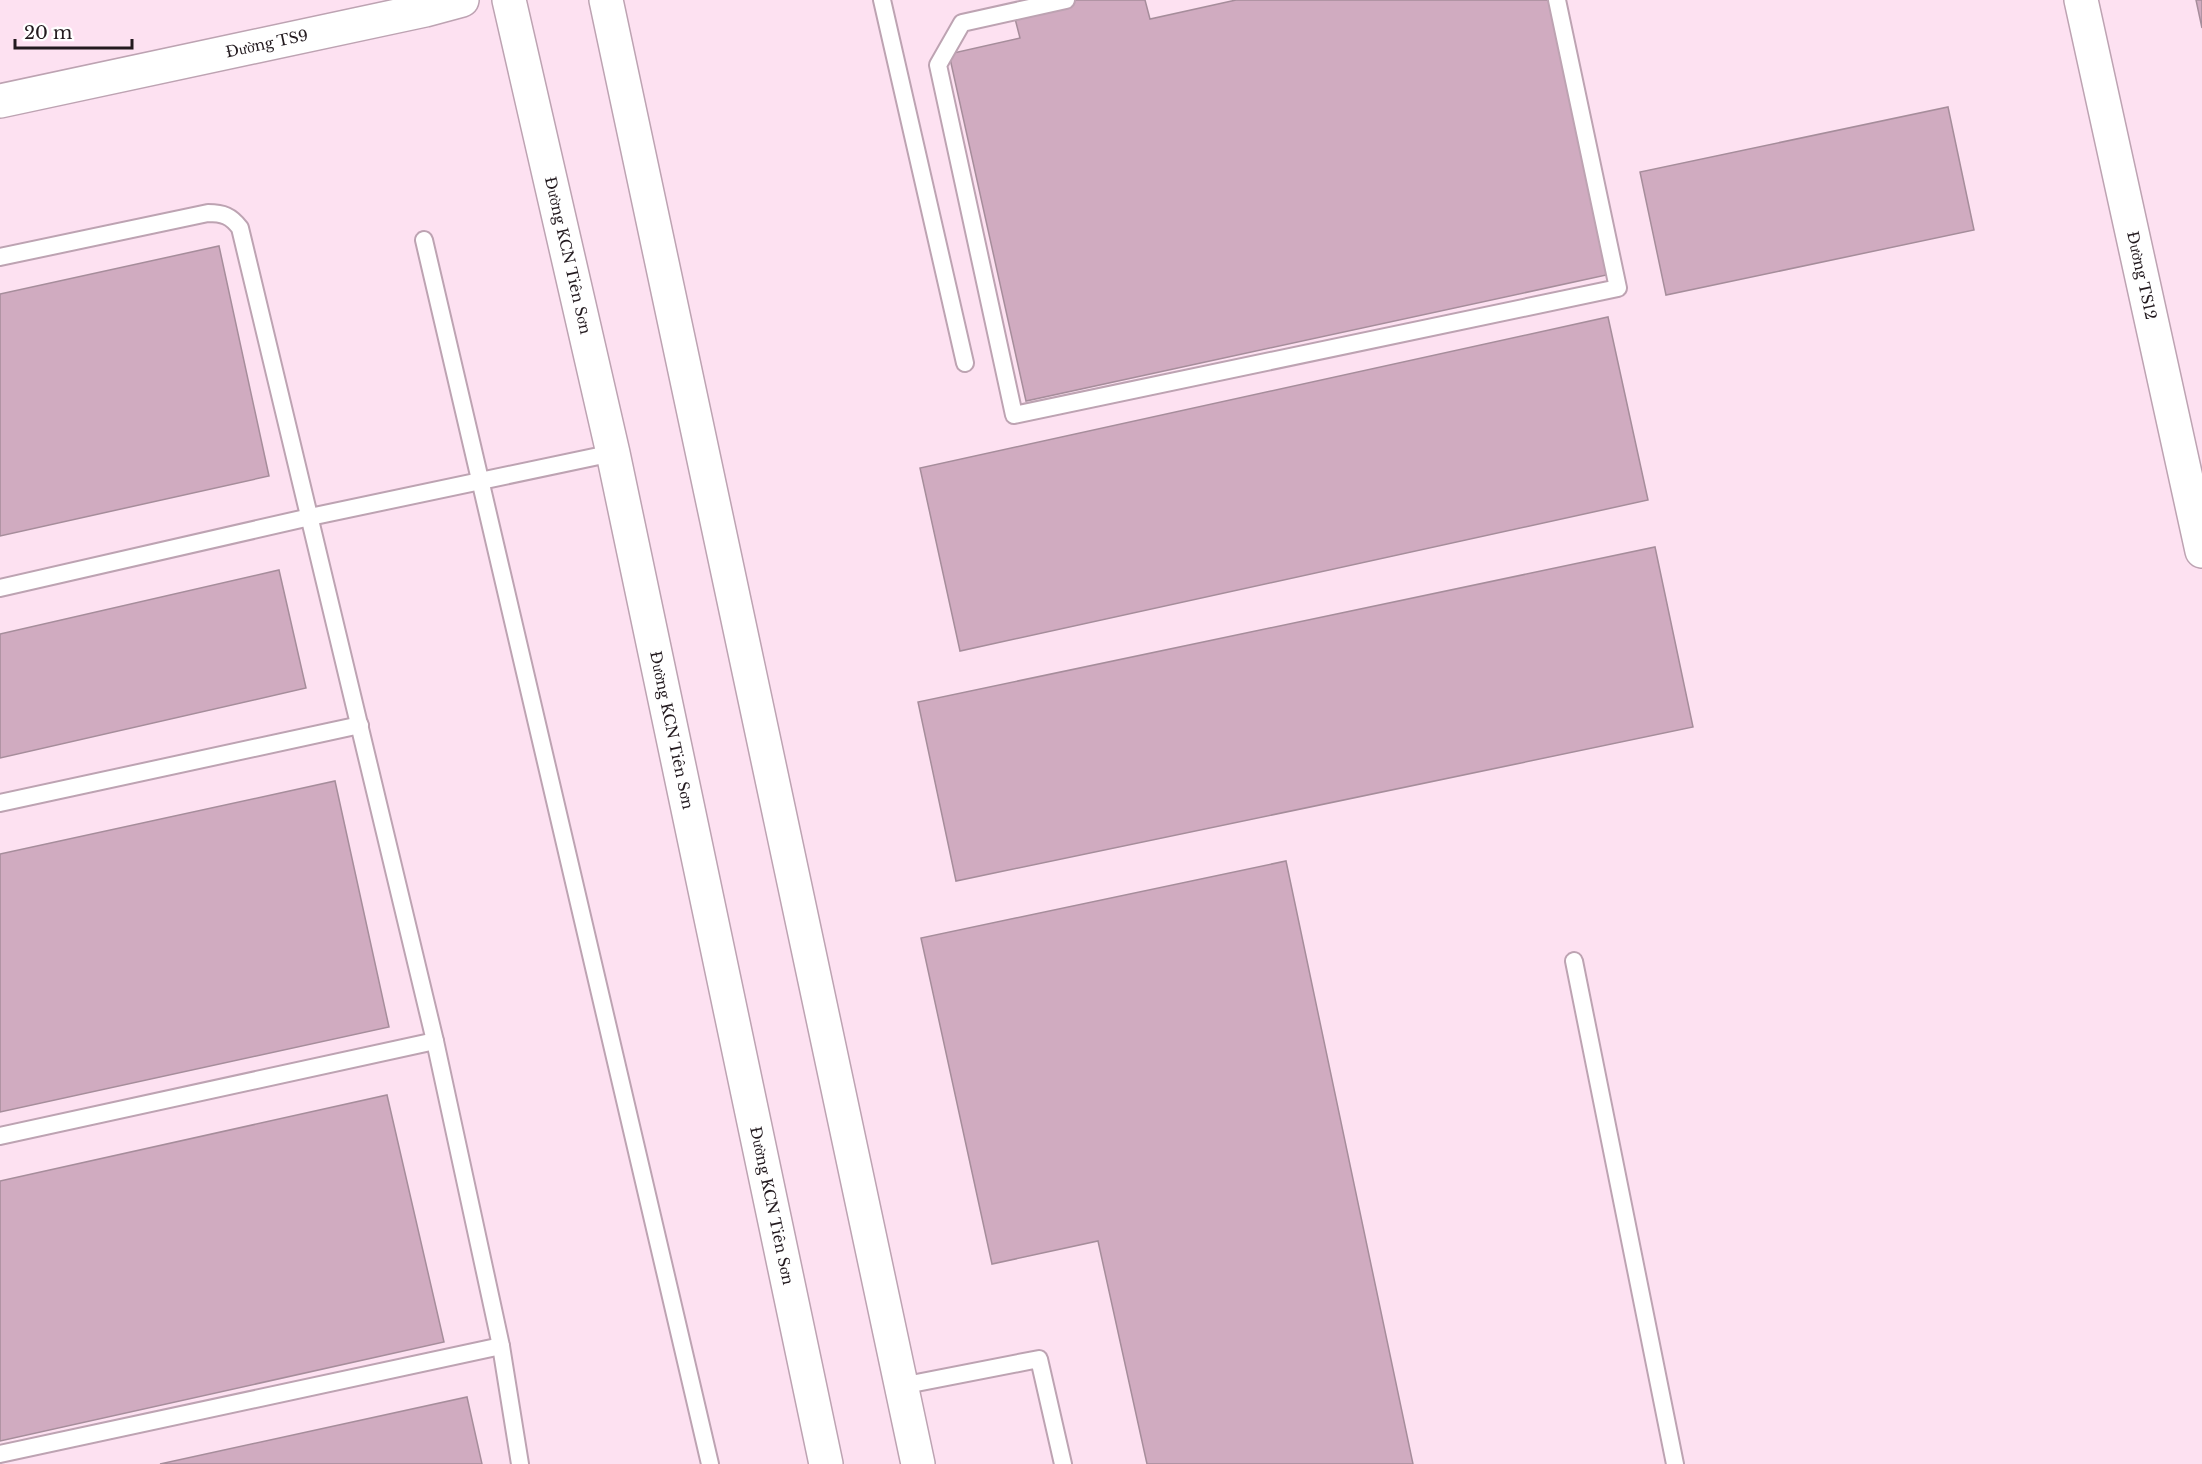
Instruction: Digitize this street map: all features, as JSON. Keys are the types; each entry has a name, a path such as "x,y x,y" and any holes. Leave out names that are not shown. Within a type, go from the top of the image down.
{"main road":[{"name":"Đường TS9","path":"0,101 425,10 462,0"},
{"name":"Đường KCN Tiên Sơn","path":"509,0 613,453 826,1464"},
{"path":"606,0 918,1464"},
{"name":"Đường TS12","path":"2081,0 2202,551"}],"lane":[{"path":"882,0 965,363"},
{"path":"1066,0 962,23 938,65 1014,415 1618,288 1557,0"},
{"path":"0,257 208,213 222,213 233,219 240,228 435,1041 501,1346 520,1464"},
{"path":"424,240 710,1464"},
{"path":"0,588 310,517 613,453"},
{"path":"0,803 360,725"},
{"path":"1574,961 1675,1464"},
{"path":"0,1136 435,1041"},
{"path":"7,1457 501,1346"},
{"path":"901,1386 1039,1359 1063,1464"}],"shaded area":[{"path":"0,0 2202,0 2202,1464 0,1464"}],"building":[{"path":"1045,0 1145,0 1150,19 1236,0 1551,0 1611,274 1026,401 949,54 1020,38 1012,7"},
{"path":"2196,0 2202,0 2202,28"},
{"path":"1948,107 1974,230 1666,295 1640,172"},
{"path":"219,246 269,476 0,536 0,294"},
{"path":"1608,317 1648,500 960,651 920,468"},
{"path":"1655,547 1693,727 956,881 918,702"},
{"path":"279,570 306,688 0,758 0,634"},
{"path":"335,781 389,1027 0,1112 0,854"},
{"path":"1286,861 1413,1464 1147,1464 1098,1241 992,1264 921,938"},
{"path":"387,1095 444,1342 0,1441 0,1181"},
{"path":"467,1397 482,1464 160,1464"}]}
